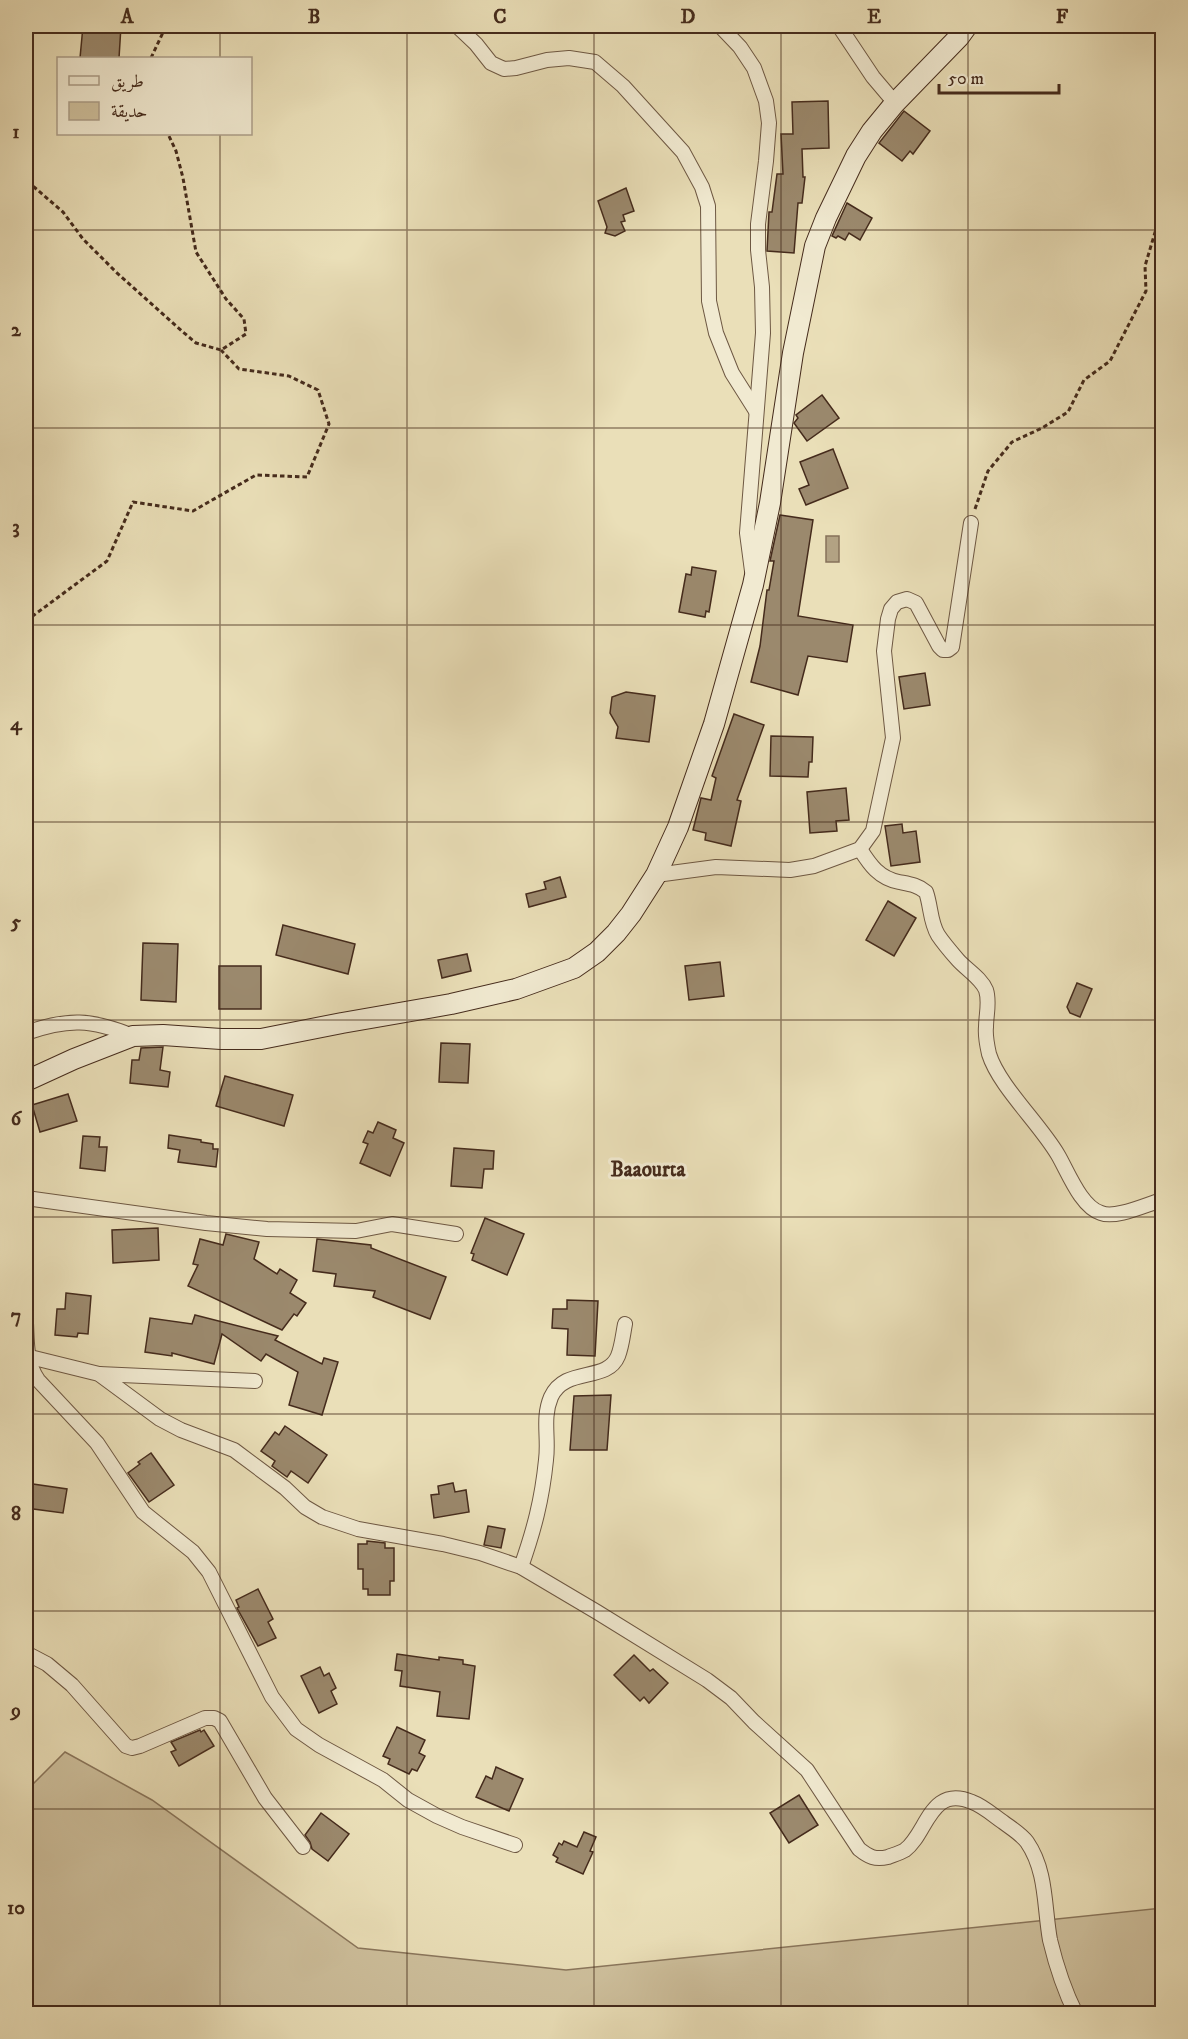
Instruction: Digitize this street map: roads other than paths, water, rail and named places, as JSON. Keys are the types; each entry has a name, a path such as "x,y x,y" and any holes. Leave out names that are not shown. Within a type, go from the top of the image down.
{"main road":[{"path":"26,1081 133,1036 261,1039 353,1020 451,1004 516,988 574,968 597,952 631,914 656,875 696,780 753,585 770,503 794,353 815,246 856,156 872,131 895,103 968,26"}],"street":[{"path":"457,26 476,44 491,63 504,69 516,69 547,60 569,58 595,62 623,86 682,152 702,187 708,206 709,301 716,333 732,373 756,411"},
{"path":"720,26 740,47 754,68 766,101 769,123 758,225 762,333 747,533 753,585"},
{"path":"839,26 873,77 895,103"},
{"path":"656,875 716,867 790,870 814,866 860,849 873,831 893,738 884,651 891,609 897,602 907,599 916,603 939,646 943,650 952,647 971,523"},
{"path":"860,849 878,873 888,879 911,884 926,892 937,933 985,989 988,998 985,1029 987,1043 998,1073 1045,1135 1079,1193 1098,1213 1106,1215 1128,1211 1162,1200"},
{"path":"26,1033 47,1026 78,1021 104,1025 133,1036"},
{"path":"26,1198 206,1223 267,1229 356,1231 392,1224 456,1234"},
{"path":"26,1323 26,1356 32,1371 97,1443 143,1512 193,1552 209,1572 272,1697 296,1729 319,1745 383,1780 408,1800 437,1816 515,1845"},
{"path":"521,1567 535,1528 542,1495 547,1456 545,1413 550,1401 556,1387 563,1381 594,1373 614,1362 618,1356 625,1324"},
{"path":"26,1356 99,1374 255,1381"},
{"path":"99,1374 160,1419 181,1430 234,1449 278,1482 305,1507 322,1517 358,1529 480,1553 521,1567 680,1663 731,1698 807,1770 859,1849 868,1857 877,1859 891,1856 905,1849 939,1803 964,1799 973,1802 1027,1841 1037,1862 1044,1886 1050,1938 1056,1963 1076,2013"},
{"path":"26,1653 47,1664 72,1685 126,1746 132,1748 140,1746 205,1718 220,1721 265,1798 303,1847"}],"district":[{"name":"Baaourta","path":"648,1169"}]}
